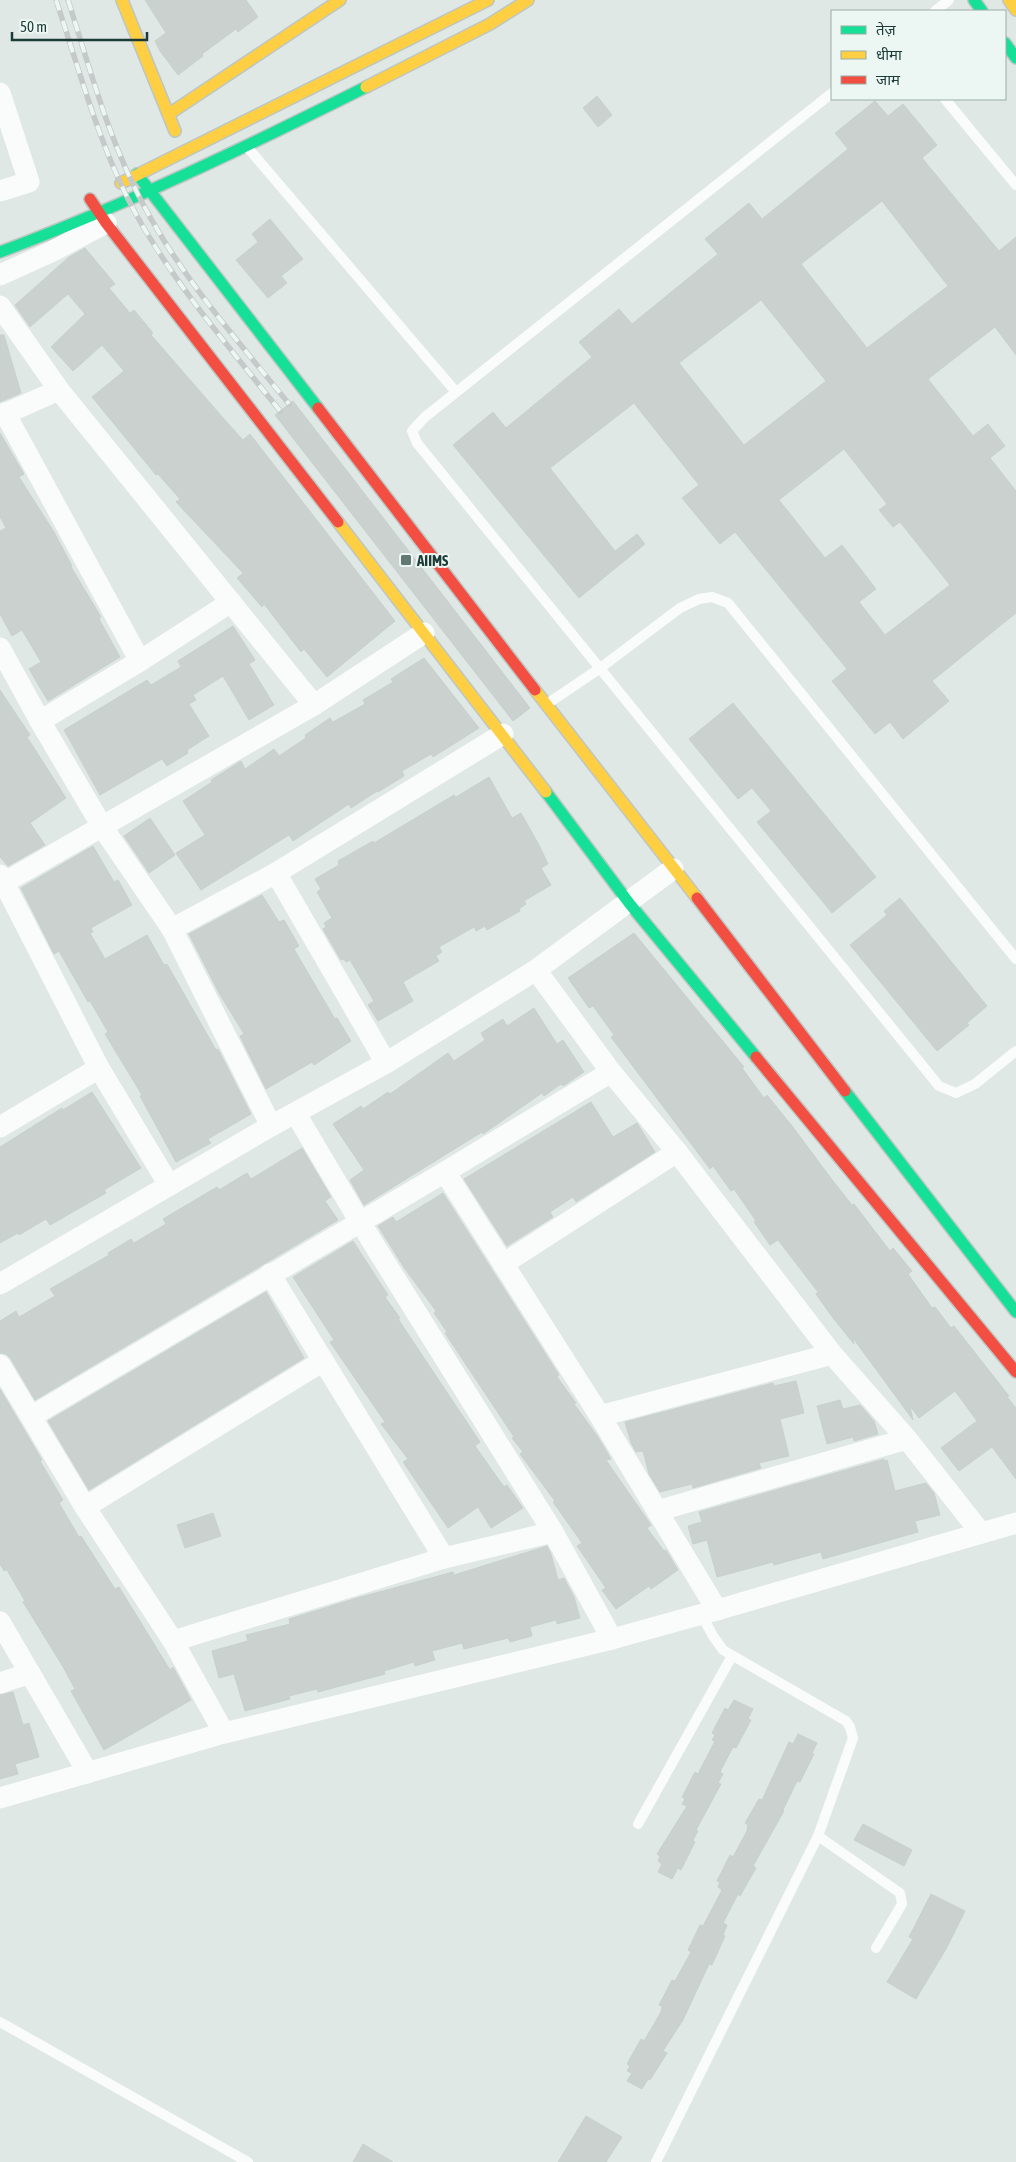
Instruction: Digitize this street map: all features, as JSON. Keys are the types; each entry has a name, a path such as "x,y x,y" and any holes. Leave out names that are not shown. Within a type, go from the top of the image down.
{"street":[{"path":"122,0 192,170"},
{"path":"169,114 340,0"},
{"path":"113,187 183,150 488,0"},
{"path":"0,275 51,252 149,191 490,24 528,0"},
{"path":"1009,0 1016,10"},
{"path":"1006,44 1016,58"},
{"path":"0,93 29,182 0,191"},
{"path":"137,174 1016,1312"},
{"path":"90,199 103,219 503,734 629,903 1016,1372"},
{"path":"0,252 67,228 103,219"},
{"path":"0,306 59,390 314,705"},
{"path":"59,390 3,414 140,661"},
{"path":"40,721 140,661 231,602"},
{"path":"169,1185 99,1068 2,881 103,828 314,705 424,633"},
{"path":"0,648 40,721 103,828 172,929 272,1126"},
{"path":"172,929 276,873 503,734"},
{"path":"0,1284 272,1126 386,1063 536,970 673,869"},
{"path":"276,873 386,1063"},
{"path":"536,970 611,1072 677,1152 832,1354 906,1438 981,1533"},
{"path":"1,1124 99,1068"},
{"path":"32,1416 611,1072"},
{"path":"296,1114 360,1222 553,1532 612,1639"},
{"path":"503,1264 677,1152"},
{"path":"445,1172 600,1416 656,1511 709,1612"},
{"path":"270,1274 444,1558"},
{"path":"600,1416 832,1354"},
{"path":"85,1507 323,1361"},
{"path":"0,1365 85,1507 173,1641 224,1733"},
{"path":"656,1511 906,1438"},
{"path":"0,1798 224,1733 612,1639 1016,1523"},
{"path":"173,1641 444,1558 553,1532"},
{"path":"0,1622 88,1773"},
{"path":"0,1683 30,1673"}],"lane":[{"path":"936,10 949,0"},
{"path":"831,94 456,392 425,417 412,431 417,443 598,669 938,1086 956,1094 975,1084 1016,1051"},
{"path":"946,100 1016,185"},
{"path":"245,145 456,392"},
{"path":"546,704 598,669 680,608 699,599 712,597 728,604 1016,959"},
{"path":"656,2162 818,1836 853,1738 846,1721 732,1656 717,1643 709,1612"},
{"path":"638,1824 732,1656"},
{"path":"818,1836 900,1892 902,1904 876,1948"},
{"path":"0,2022 248,2162"}],"building":[{"path":"145,0 246,0 258,17 238,32 236,29 202,54 203,56 178,75 155,41 166,33"},
{"path":"597,96 612,115 598,127 583,108"},
{"path":"875,101 888,116 903,104 937,145 922,158 999,251 1016,237 1016,355 995,327 928,379 973,436 988,424 1005,446 990,458 1016,491 1016,613 932,681 949,701 903,739 890,722 875,734 832,681 847,669 735,532 720,544 682,498 699,485 634,403 550,468 615,551 637,534 645,544 579,598 453,445 493,412 506,428 592,357 579,342 619,309 632,324 718,254 705,239 749,203 762,219 848,149 835,133","holes":["882,201 948,286 867,348 801,264","761,300 826,381 744,445 679,363","844,449 887,504 879,510 893,527 900,522 950,585 885,635 859,602 876,589 842,545 825,558 779,500"]},
{"path":"270,219 303,259 281,276 287,283 268,298 236,260 258,242 252,234"},
{"path":"85,248 115,284 109,288 130,313 134,310 153,333 151,335 224,419 243,440 250,434 395,621 327,677 304,649 301,652 264,604 262,607 237,578 243,573 176,502 180,499 158,474 156,475 92,397 124,371 102,345 73,371 51,347 85,314 68,294 30,327 15,305 69,257"},
{"path":"0,335 4,335 21,393 0,402"},
{"path":"293,401 530,708 513,721 275,415"},
{"path":"0,433 24,474 19,477 54,532 71,567 101,617 99,619 120,657 48,701 29,669 41,662 22,630 12,636 0,614 0,531 6,528 0,517"},
{"path":"233,626 255,660 249,664 274,705 249,720 223,676 193,695 196,700 189,704 209,736 187,750 188,753 167,766 162,759 100,795 64,730 147,680 151,685 181,667 178,661"},
{"path":"424,658 479,728 433,757 431,754 402,771 404,776 351,808 349,804 293,841 289,835 201,890 176,853 205,835 183,801 241,761 245,769 274,749 279,756 306,738 305,735 330,718 333,722 365,704 363,700 393,682 391,679"},
{"path":"0,690 30,735 27,737 66,798 30,823 45,845 8,866 0,857"},
{"path":"733,703 876,877 832,913 757,822 771,811 752,788 738,799 689,739"},
{"path":"489,777 512,818 521,813 548,864 541,868 551,885 524,901 526,904 519,909 520,911 487,930 485,926 476,931 474,927 439,947 442,952 436,956 439,961 403,982 413,1001 378,1021 368,1005 374,1001 350,960 346,962 344,959 341,960 323,929 326,927 324,923 332,918 317,892 321,889 315,879 339,865 338,861 373,841 374,843 454,795 456,797"},
{"path":"150,818 175,855 149,873 124,836"},
{"path":"93,846 114,882 118,880 132,905 91,928 93,932 90,933 105,959 147,935 164,965 167,964 216,1050 218,1049 251,1114 208,1139 211,1143 176,1162 140,1096 142,1095 105,1034 108,1032 90,1001 88,1002 59,951 54,954 21,888"},
{"path":"262,895 279,922 284,920 299,946 294,949 335,1019 337,1018 351,1041 314,1065 312,1062 266,1089 240,1036 244,1034 219,993 189,934"},
{"path":"900,898 987,1006 967,1023 969,1025 937,1051 850,945 887,915 884,911"},
{"path":"634,933 744,1067 742,1068 764,1098 767,1095 792,1126 852,1205 854,1204 890,1251 893,1248 912,1271 908,1274 932,1308 935,1307 951,1328 954,1326 1009,1396 1007,1397 1016,1408 1016,1479 992,1447 959,1471 941,1448 977,1421 955,1391 919,1418 910,1406 913,1420 853,1338 854,1344 833,1318 816,1294 818,1292 778,1240 770,1245 734,1189 731,1191 713,1166 710,1169 611,1037 614,1035 593,1006 589,1008 568,978"},
{"path":"534,1008 557,1044 563,1040 584,1072 563,1086 561,1084 544,1096 542,1093 483,1134 482,1132 364,1205 350,1180 364,1170 333,1124 361,1106 363,1109 388,1092 390,1094 448,1053 454,1061 485,1040 481,1033 503,1019 507,1026"},
{"path":"92,1092 141,1168 104,1190 106,1193 50,1225 46,1219 19,1235 18,1233 0,1243 0,1147 62,1108 63,1110"},
{"path":"591,1102 613,1137 637,1123 655,1152 576,1202 573,1197 550,1212 553,1217 507,1246 464,1179"},
{"path":"302,1148 331,1197 325,1201 338,1220 35,1400 11,1359 6,1354 0,1353 0,1321 16,1311 19,1317 55,1296 50,1289 109,1255 108,1253 131,1239 134,1243 166,1224 163,1219 217,1187 219,1190 247,1173 251,1179"},
{"path":"443,1193 559,1375 557,1377 576,1403 574,1404 598,1437 611,1459 606,1460 651,1525 647,1528 664,1551 666,1550 678,1570 651,1589 649,1586 616,1609 602,1590 606,1588 577,1546 582,1543 553,1502 555,1501 520,1454 523,1452 512,1438 514,1437 445,1333 447,1332 434,1313 436,1311 405,1269 378,1226 393,1217 396,1222"},
{"path":"353,1241 388,1295 385,1297 400,1318 398,1319 480,1442 475,1446 504,1487 507,1485 523,1508 491,1528 478,1507 448,1528 403,1462 408,1459 381,1424 385,1422 330,1342 334,1340 293,1277"},
{"path":"266,1292 304,1358 89,1490 48,1421"},
{"path":"796,1381 804,1413 780,1419 789,1456 759,1463 761,1468 693,1488 692,1484 660,1492 649,1474 643,1451 636,1452 631,1443 625,1422 773,1383 774,1386"},
{"path":"0,1389 42,1460 40,1461 63,1500 59,1503 79,1537 81,1536 115,1589 119,1587 170,1670 173,1667 191,1700 104,1750 71,1691 75,1689 62,1665 23,1602 25,1601 7,1570 4,1571 0,1564"},
{"path":"840,1400 843,1409 860,1405 874,1421 878,1434 854,1441 853,1437 827,1444 817,1406"},
{"path":"884,1459 884,1461 887,1460 895,1491 926,1483 934,1493 940,1515 915,1521 918,1532 823,1559 821,1552 774,1565 773,1562 717,1577 707,1540 693,1544 688,1526 702,1522 699,1512"},
{"path":"213,1513 221,1536 185,1548 177,1525"},
{"path":"547,1546 558,1580 564,1578 574,1597 580,1618 557,1624 556,1620 530,1627 532,1636 510,1642 508,1638 464,1649 462,1643 432,1651 435,1660 415,1666 414,1662 384,1671 385,1674 318,1692 317,1689 289,1696 290,1699 245,1711 234,1674 219,1678 212,1651 248,1641 246,1635 290,1624 289,1619 357,1598 453,1572 454,1575"},
{"path":"13,1692 23,1725 29,1723 39,1757 15,1764 18,1774 0,1779 0,1695"},
{"path":"734,1700 753,1709 748,1719 751,1720 736,1748 733,1747 720,1772 723,1774 718,1783 721,1784 696,1830 698,1831 693,1840 695,1842 681,1870 678,1868 672,1879 658,1872 662,1864 658,1861 660,1856 657,1854 687,1806 682,1804 685,1799 682,1797 695,1772 698,1774 715,1741 712,1740 715,1735 712,1733 725,1708 728,1710"},
{"path":"798,1734 817,1743 812,1753 814,1754 800,1782 797,1781 784,1811 753,1866 756,1868 740,1896 738,1894 723,1923 727,1925 723,1935 725,1936 712,1965 709,1964 683,2020 663,2051 667,2053 642,2089 627,2081 632,2073 627,2071 630,2066 627,2064 641,2039 644,2041 661,2012 662,2006 659,2005 672,1980 675,1981 691,1952 688,1950 700,1925 703,1926 722,1890 718,1887 720,1882 717,1881 730,1855 733,1857 747,1831 748,1825 745,1823 759,1799 762,1800 789,1742 793,1744"},
{"path":"863,1824 912,1850 904,1866 854,1840"},
{"path":"931,1894 965,1911 946,1949 916,1999 887,1982 913,1939 909,1937"},
{"path":"586,2116 622,2137 606,2162 558,2162"},
{"path":"363,2144 393,2162 353,2162"}],"railway":[{"path":"56,0 101,137 137,216 186,292 280,411"},
{"path":"68,0 110,130 144,206 159,233 193,284 289,404"}],"traffic: fast":[{"path":"974,0 981,10"},
{"path":"1006,44 1016,58"},
{"path":"0,252 140,195 366,87"},
{"path":"137,174 318,408"},
{"path":"546,792 629,903 756,1057"},
{"path":"845,1091 1016,1312"}],"traffic: slow":[{"path":"122,0 175,131"},
{"path":"169,114 340,0"},
{"path":"121,183 488,0"},
{"path":"366,87 490,24 528,0"},
{"path":"1009,0 1016,10"},
{"path":"338,522 546,792"},
{"path":"535,690 697,898"}],"traffic: jam":[{"path":"90,199 106,223 338,522"},
{"path":"318,408 535,690"},
{"path":"697,898 845,1091"},
{"path":"756,1057 1016,1372"}],"place":[{"name":"AIIMS","path":"406,560"}]}
